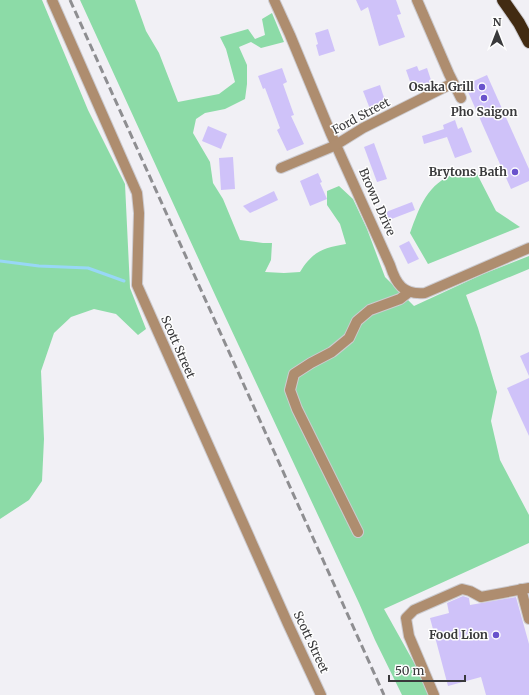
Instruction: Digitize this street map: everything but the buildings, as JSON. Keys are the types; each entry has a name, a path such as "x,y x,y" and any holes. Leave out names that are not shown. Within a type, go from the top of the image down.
{"highway":[{"path":"502,0 519,23 529,42"}],"street":[{"name":"Scott Street","path":"52,0 137,193 139,213 137,285 321,695"},
{"name":"Brown Drive","path":"274,0 336,144 388,259 394,276 398,284 409,292"},
{"path":"417,0 460,98"},
{"name":"Ford Street","path":"281,168 336,144 363,128 453,83"},
{"path":"358,532 297,409 290,390 294,374 332,352 348,338 357,321 370,310 400,299 409,292 417,294 434,290 529,248"},
{"path":"434,695 409,636 406,618 414,610 462,589 470,591 481,597 525,589 529,619"}],"green space":[{"path":"0,0 42,0 88,110 125,184 130,288 146,329 138,335 116,314 94,309 71,317 54,333 41,371 44,439 42,481 29,500 0,519"},
{"path":"80,0 135,0 146,31 159,53 178,102 219,94 235,82 226,49 220,37 248,29 255,39 265,35 262,19 272,13 284,42 261,48 251,42 239,47 247,65 245,99 225,109 205,113 196,119 193,133 210,162 213,183 223,199 240,240 272,243 271,260 265,272 300,272 309,259 314,255 325,249 346,244 340,224 327,205 327,191 339,186 353,199 367,229 385,277 414,306 483,274 529,256 529,269 466,295 478,328 497,392 491,421 500,460 529,515 529,543 384,609 432,695 402,695 216,297"},
{"path":"475,170 496,211 520,227 428,264 410,233 421,205 431,190 438,183 458,172"}],"waterway":[{"path":"0,261 39,266 88,268 124,281"}],"railway":[{"path":"70,0 384,695"}],"place":[{"name":"Osaka Grill","path":"482,87"},
{"name":"Pho Saigon","path":"484,98"},
{"name":"Brytons Bath","path":"515,172"},
{"name":"Food Lion","path":"496,635"}]}
